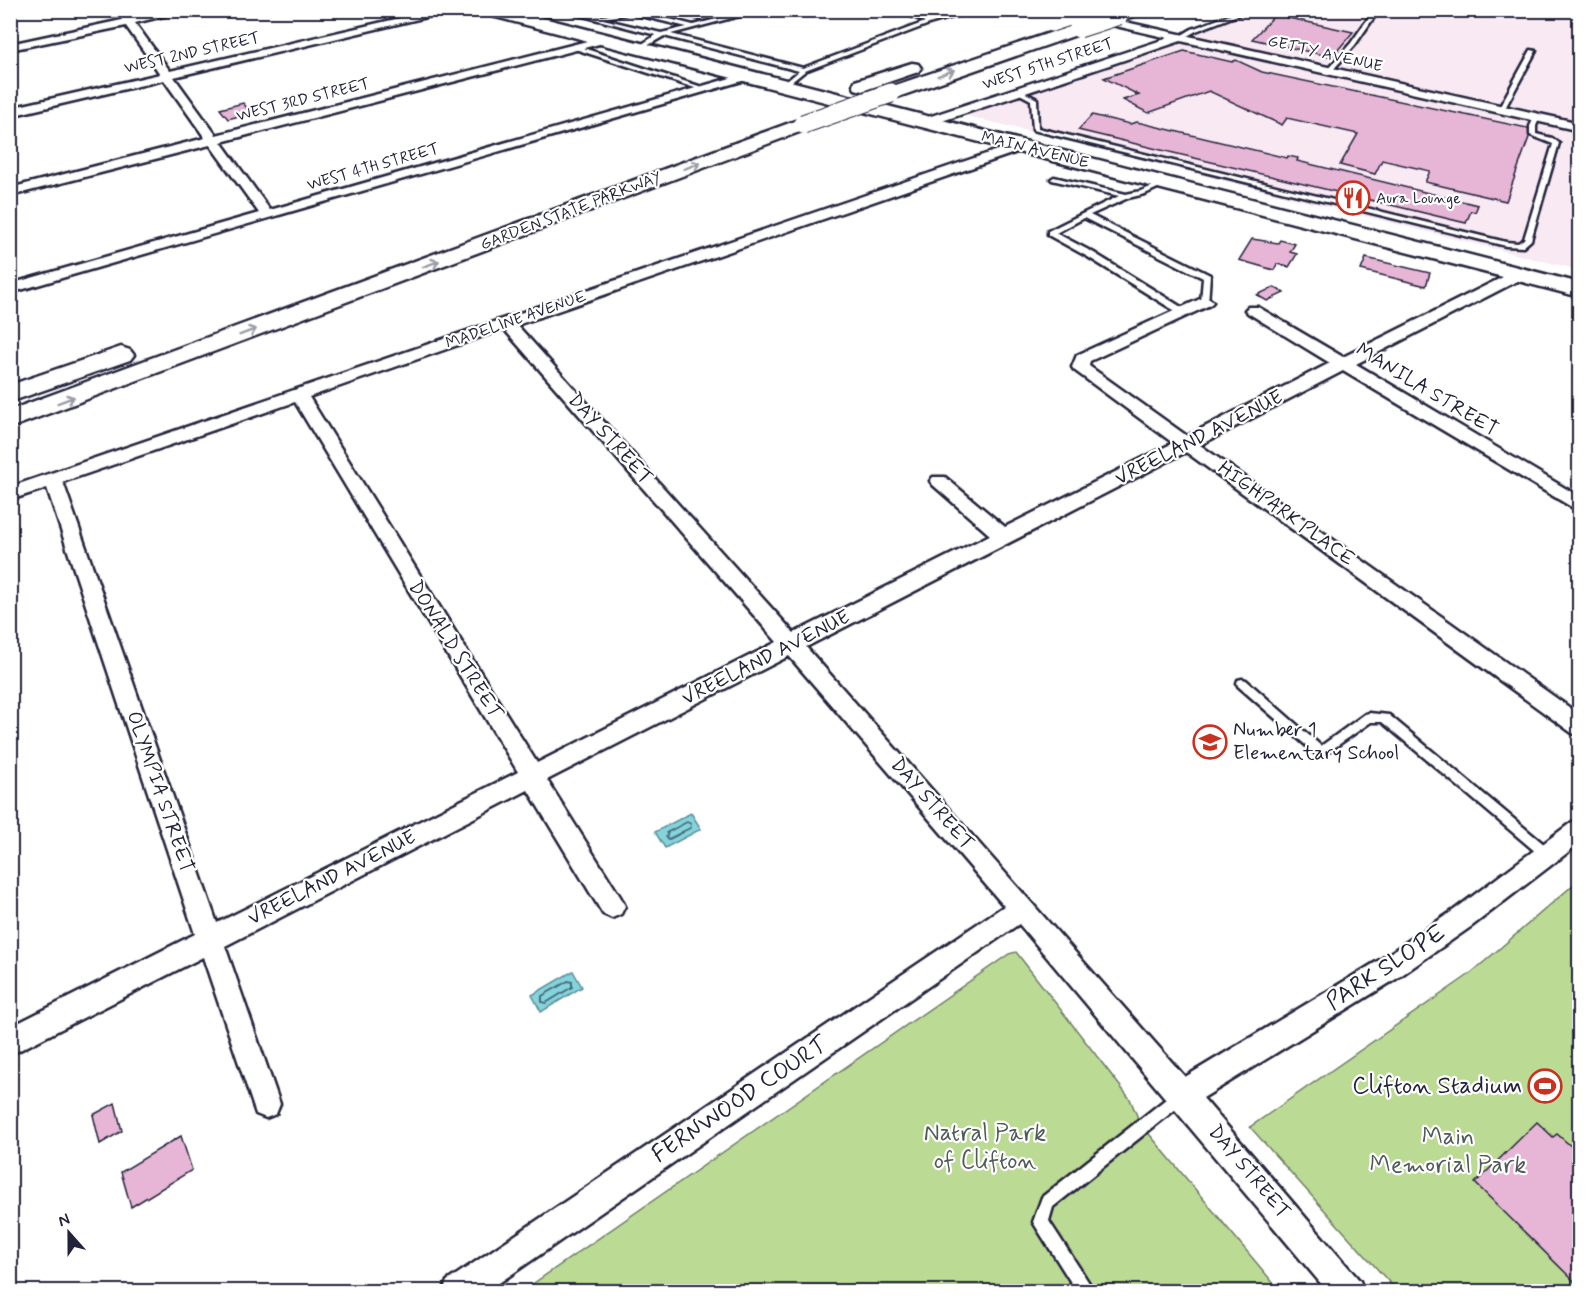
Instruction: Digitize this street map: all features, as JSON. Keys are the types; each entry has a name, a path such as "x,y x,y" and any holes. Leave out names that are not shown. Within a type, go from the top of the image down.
{"main road":[{"name":"MAIN AVENUE","path":"490,10 564,26 603,40 745,77 1580,290"},
{"name":"GARDEN STATE PARKWAY","path":"10,420 797,117 862,85 1057,16 1087,10"},
{"name":"GARDEN STATE PARKWAY","path":"10,394 797,117 858,105 1127,13"}],"street":[{"path":"120,10 267,215"},
{"path":"10,47 183,10"},
{"name":"WEST 2ND STREET","path":"10,112 451,10"},
{"name":"GETTY AVENUE","path":"1057,16 1180,38 1580,127"},
{"name":"WEST 5TH STREET","path":"926,122 1180,38"},
{"name":"WEST 3RD STREET","path":"10,192 603,40"},
{"name":"WEST 4TH STREET","path":"10,289 745,77"},
{"name":"MADELINE AVENUE","path":"10,494 1021,146"},
{"name":"VREELAND AVENUE","path":"10,1042 1520,274"},
{"name":"HIGHPARK PLACE","path":"1205,302 1083,358 1080,367 1580,726"},
{"name":"MANILA STREET","path":"1253,310 1580,506"},
{"name":"DAY STREET","path":"507,323 793,645 1022,908 1183,1094 1349,1292"},
{"name":"DONALD STREET","path":"299,395 612,906"},
{"name":"OLYMPIA STREET","path":"53,480 266,1104"},
{"path":"939,481 1005,537"},
{"name":"PARK SLOPE","path":"1183,1094 1387,970 1463,918 1580,829"},
{"name":"FERNWOOD COURT","path":"458,1292 1022,908"}],"lane":[{"path":"562,10 803,70"},
{"path":"638,49 662,34 760,10"},
{"path":"898,10 930,22"},
{"path":"784,86 803,70 930,22 975,10"},
{"path":"1180,38 1194,30 1249,10"},
{"path":"1329,71 1353,44 1377,10"},
{"path":"578,21 629,11 694,27"},
{"path":"574,47 703,89"},
{"path":"1501,110 1533,51"},
{"path":"1018,91 1034,99 1035,129 1506,244 1520,245 1527,240 1556,142 1533,135 1533,126 1537,117"},
{"path":"1054,179 1126,196"},
{"path":"1164,183 1143,193 1126,196 1051,233 1183,312"},
{"path":"1084,215 1207,278 1205,302"},
{"path":"1242,683 1321,752 1369,717 1385,718 1547,854"},
{"path":"1083,1286 1041,1222 1047,1202 1183,1094"}],"shaded area":[{"path":"1252,11 1579,11 1579,270 955,113"}],"green space":[{"name":"Main Memorial Park","path":"1579,880 1579,1291 1397,1291 1250,1127 1470,974"},
{"name":"Natral Park of Clifton","path":"1016,952 1130,1099 1140,1123 1280,1291 521,1292 1009,954"}],"water":[{"path":"691,813 701,829 665,848 655,832"},
{"path":"573,971 582,987 541,1012 532,995"}],"building":[{"path":"652,10 737,10 703,21"},
{"path":"1275,15 1353,32 1332,57 1252,39"},
{"path":"1184,51 1232,62 1236,60 1262,72 1532,129 1506,201 1425,182 1430,171 1382,160 1375,174 1340,165 1358,134 1287,118 1282,125 1209,91 1148,113 1123,100 1139,95 1104,78"},
{"path":"243,103 251,113 228,119 220,109"},
{"path":"1092,115 1130,124 1137,122 1287,158 1288,156 1298,158 1297,161 1478,205 1475,212 1471,211 1466,223 1078,130"},
{"path":"1252,239 1278,243 1280,240 1295,244 1290,252 1297,254 1289,267 1277,264 1274,270 1239,260"},
{"path":"1366,258 1430,273 1426,286 1361,270"},
{"path":"1274,287 1284,293 1267,301 1257,295"},
{"path":"115,1103 122,1131 100,1144 93,1115"},
{"path":"1537,1122 1553,1137 1557,1134 1580,1154 1580,1287 1475,1183"},
{"path":"181,1136 192,1170 131,1207 121,1172"}],"place":[{"name":"Aura Lounge","path":"1353,198"},
{"name":"Number 1 Elementary School","path":"1210,742"},
{"name":"Clifton Stadium","path":"1545,1086"}]}
